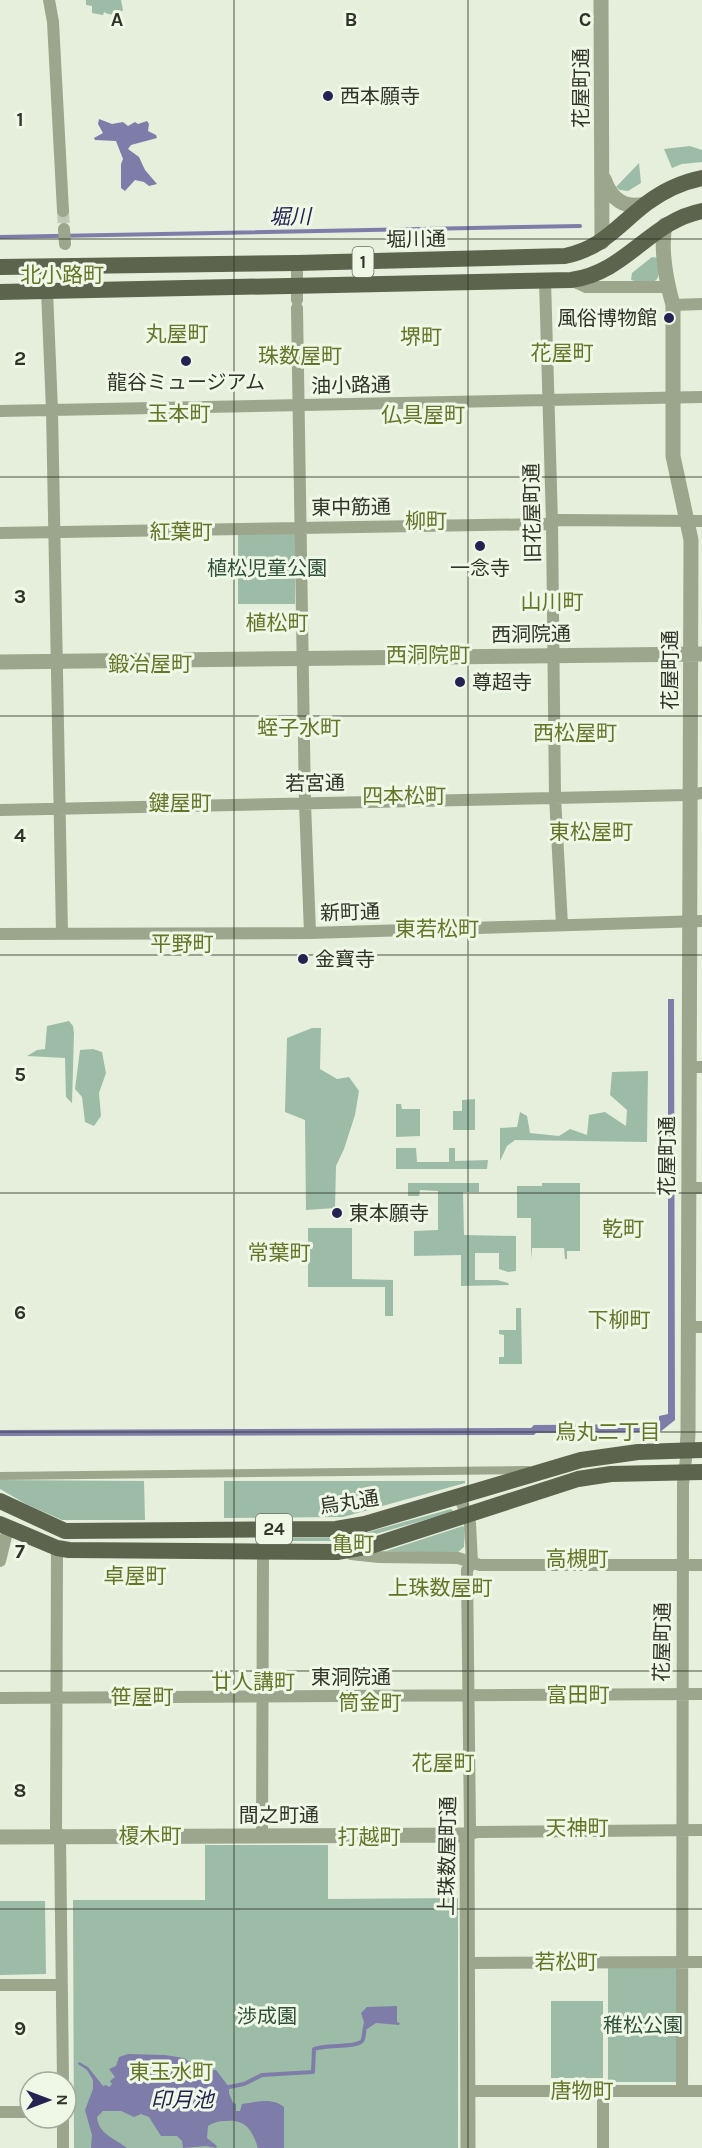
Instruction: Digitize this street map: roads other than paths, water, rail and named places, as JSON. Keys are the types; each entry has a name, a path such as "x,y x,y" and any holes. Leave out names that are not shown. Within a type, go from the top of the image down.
{"highway":[{"name":"堀川通","path":"0,267 565,256 584,251 602,242 645,204 673,188 702,178"},
{"name":"1","path":"0,292 47,291 297,298 571,280 589,276 611,266 632,253 665,225 683,216 702,211"},
{"name":"烏丸通","path":"0,1501 65,1531 351,1527 546,1470 606,1456 694,1450"},
{"name":"24","path":"4,1526 57,1548 69,1550 337,1552 371,1546 578,1479 612,1474 702,1472"},
{"path":"52,1526 57,1548"},
{"path":"262,1529 262,1552"}],"street":[{"path":"49,0 53,22 63,211"},
{"name":"花屋町通","path":"601,0 602,242"},
{"path":"603,177 615,199 632,206 645,204"},
{"name":"花屋町通","path":"665,225 663,246 668,287 673,305 673,456 695,522 691,540 697,654 694,1450 684,1472 682,2090"},
{"path":"64,229 65,244"},
{"path":"297,263 302,658 310,933"},
{"path":"571,280 586,286 668,287"},
{"name":"旧花屋町通","path":"545,281 552,522 555,797 562,925"},
{"path":"47,291 55,532 62,934"},
{"path":"673,305 702,304"},
{"name":"油小路通","path":"0,411 702,397"},
{"name":"東中筋通","path":"0,533 546,524 558,520 695,522"},
{"name":"西洞院通","path":"0,662 697,654"},
{"name":"若宮通","path":"0,810 696,794"},
{"name":"新町通","path":"0,934 310,933 695,922"},
{"path":"0,1476 546,1470"},
{"name":"上珠数屋町通","path":"459,1496 470,1523 472,1563 467,1570 470,1828 467,1835 468,2148"},
{"path":"0,1561 4,1526"},
{"path":"57,1548 56,1830 60,1837 63,2070"},
{"path":"262,1552 262,1836"},
{"path":"337,1552 379,1557 458,1558 480,1565 702,1565"},
{"name":"東洞院通","path":"0,1698 702,1694"},
{"name":"間之町通","path":"0,1837 467,1835 477,1832 702,1830"},
{"path":"467,1963 702,1962"},
{"path":"0,1985 62,1985"},
{"path":"603,2090 603,2148"},
{"path":"468,2091 702,2091"},
{"path":"0,2112 18,2112"},
{"path":"63,2130 63,2148"}],"water":[{"path":"99,119 112,124 123,122 128,126 135,122 138,124 147,121 148,131 157,138 131,145 128,149 139,157 145,170 157,184 149,186 135,180 125,191 121,188 123,159 116,141 95,140 94,138 103,133 98,124"},
{"path":"668,999 674,999 675,1420 660,1432 536,1433 534,1435 0,1436 0,1430 531,1428 534,1425 659,1424 659,1416 668,1414"},
{"path":"397,2006 399,2025 376,2023 367,2029 363,2027 361,2013 367,2007"},
{"name":"印月池","path":"128,2054 184,2058 202,2071 216,2070 229,2087 233,2103 236,2104 236,2111 240,2111 242,2104 264,2101 274,2102 284,2107 284,2148 258,2148 248,2128 234,2121 219,2122 208,2126 207,2138 217,2146 216,2148 206,2146 183,2148 182,2141 177,2136 161,2136 149,2117 141,2114 134,2117 121,2111 103,2111 97,2117 101,2128 108,2136 127,2148 91,2148 92,2135 85,2110 93,2089 93,2080 87,2070 78,2064 79,2062 88,2067 103,2086 109,2087 112,2084 110,2081 115,2077 109,2069 116,2066 119,2057"}],"waterway":[{"name":"堀川","path":"0,237 580,226"},
{"path":"229,2087 244,2084 262,2075 313,2072 314,2049 359,2043 363,2040 365,2027"}],"tunnel":[{"path":"63,211 64,229"}],"place":[{"name":"西本願寺","path":"328,96"},
{"name":"風俗博物館","path":"669,318"},
{"name":"龍谷ミュージアム","path":"186,361"},
{"name":"一念寺","path":"480,546"},
{"name":"尊超寺","path":"460,682"},
{"name":"金寶寺","path":"303,959"},
{"name":"東本願寺","path":"337,1213"}],"district":[{"name":"北小路町","path":"62,275"},
{"name":"丸屋町","path":"177,334"},
{"name":"堺町","path":"421,337"},
{"name":"花屋町","path":"562,353"},
{"name":"珠数屋町","path":"300,356"},
{"name":"玉本町","path":"179,414"},
{"name":"仏具屋町","path":"423,415"},
{"name":"柳町","path":"426,521"},
{"name":"紅葉町","path":"181,532"},
{"name":"山川町","path":"552,602"},
{"name":"植松町","path":"277,623"},
{"name":"西洞院町","path":"428,655"},
{"name":"鍛冶屋町","path":"150,664"},
{"name":"蛭子水町","path":"299,728"},
{"name":"西松屋町","path":"575,733"},
{"name":"四本松町","path":"404,796"},
{"name":"鍵屋町","path":"180,803"},
{"name":"東松屋町","path":"591,832"},
{"name":"東若松町","path":"437,929"},
{"name":"平野町","path":"182,944"},
{"name":"乾町","path":"623,1229"},
{"name":"常葉町","path":"279,1253"},
{"name":"下柳町","path":"619,1320"},
{"name":"烏丸二丁目","path":"608,1432"},
{"name":"亀町","path":"353,1544"},
{"name":"高槻町","path":"577,1559"},
{"name":"卓屋町","path":"135,1576"},
{"name":"上珠数屋町","path":"440,1588"},
{"name":"廿人講町","path":"253,1682"},
{"name":"富田町","path":"578,1695"},
{"name":"笹屋町","path":"142,1697"},
{"name":"筒金町","path":"370,1703"},
{"name":"花屋町","path":"443,1763"},
{"name":"天神町","path":"577,1828"},
{"name":"榎木町","path":"150,1836"},
{"name":"打越町","path":"369,1837"},
{"name":"若松町","path":"566,1962"},
{"name":"東玉水町","path":"171,2072"},
{"name":"唐物町","path":"582,2091"}],"park label":[{"name":"植松児童公園","path":"267,568"},
{"name":"渉成園","path":"267,2016"},
{"name":"稚松公園","path":"643,2025"}]}
